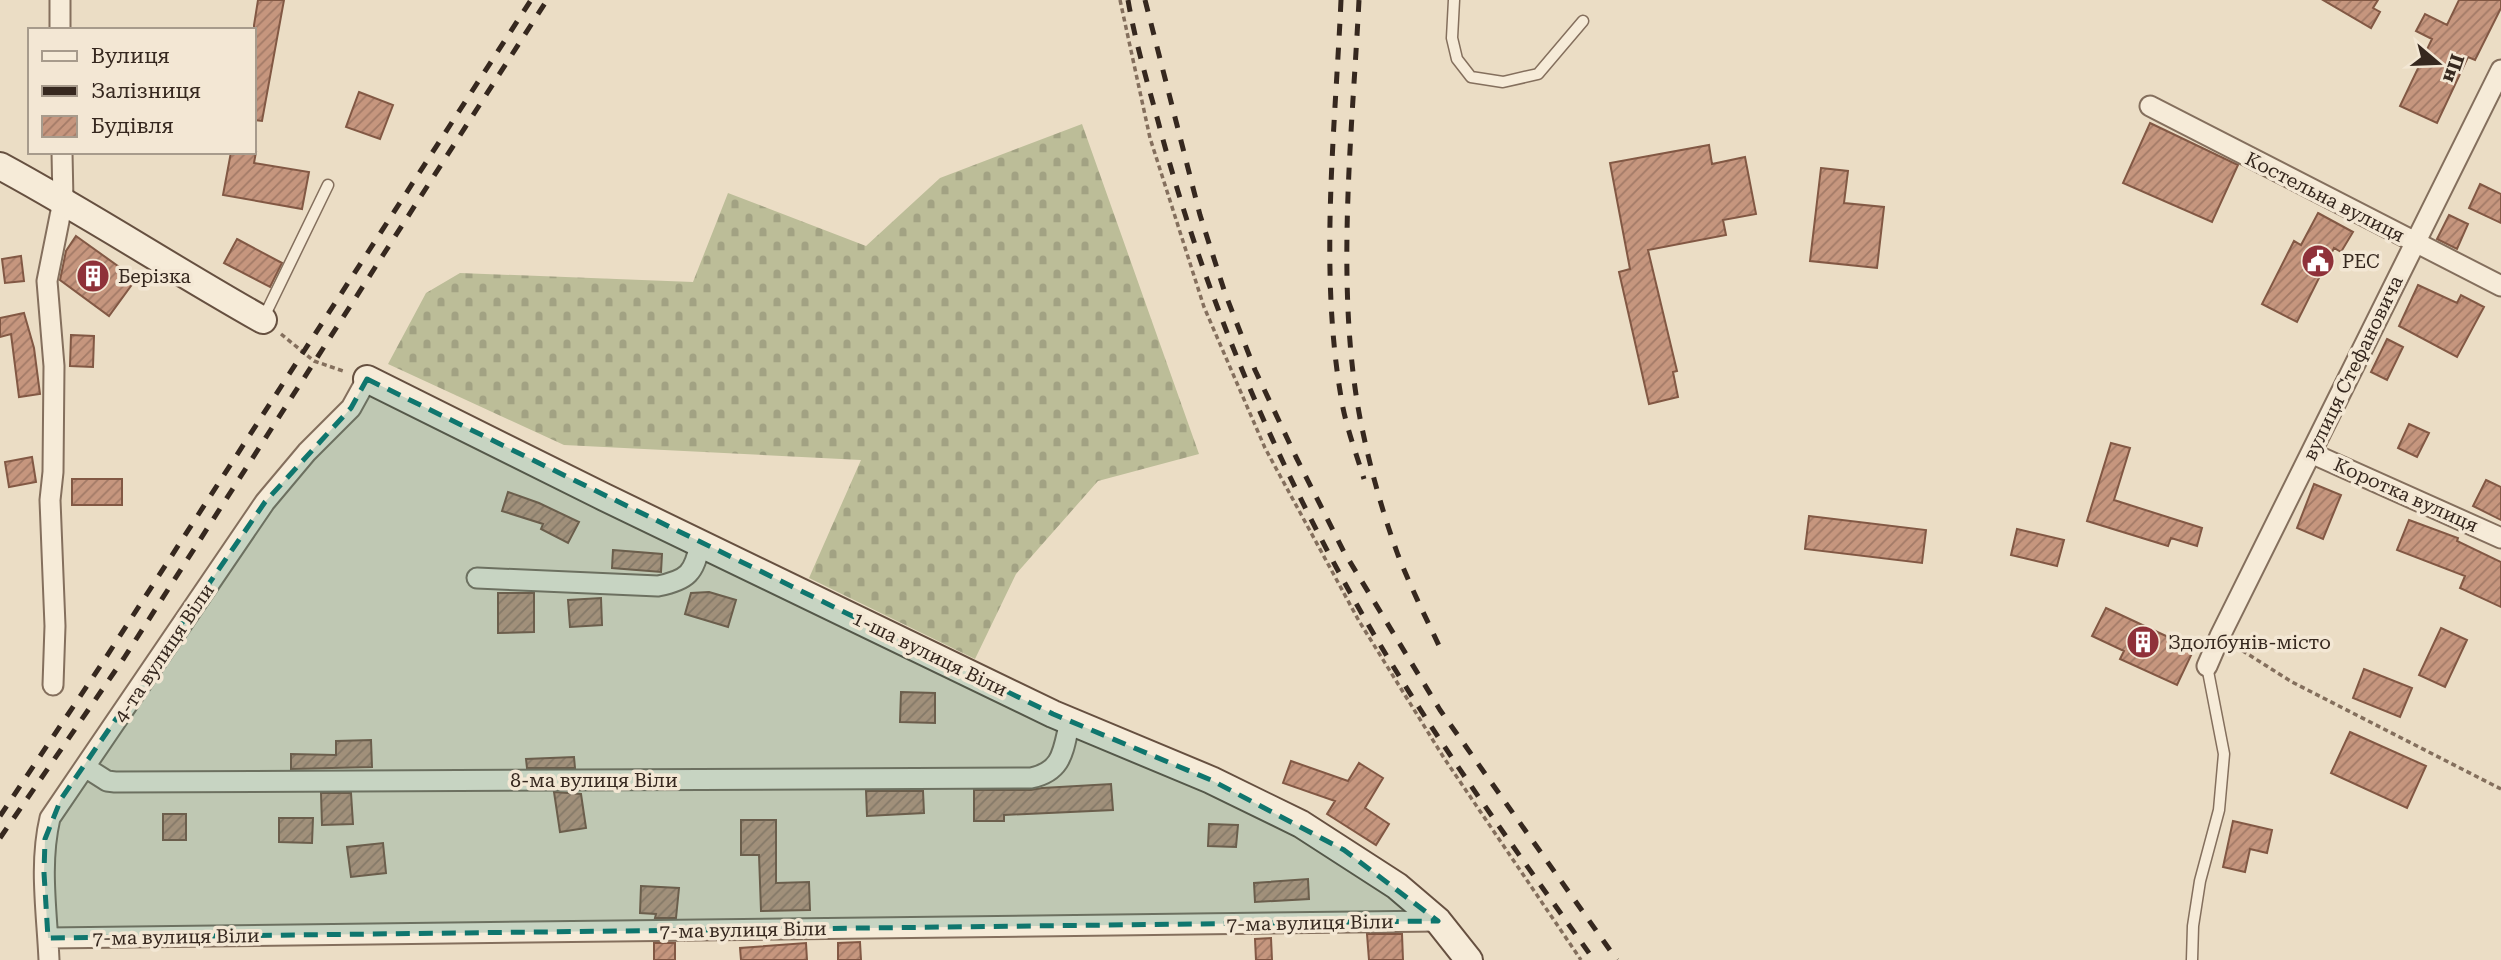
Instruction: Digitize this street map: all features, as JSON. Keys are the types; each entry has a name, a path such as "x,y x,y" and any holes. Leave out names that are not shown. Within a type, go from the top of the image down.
{"main road":[{"path":"0,166 263,320"},
{"name":"1-ша вулиця Віли","path":"367,379 700,544 1070,721 1211,780 1301,824 1397,886 1438,921 1469,960"}],"street":[{"path":"60,0 60,28"},
{"name":"вулиця Стефановича","path":"2207,666 2501,70"},
{"name":"Костельна вулиця","path":"2150,106 2501,286"},
{"path":"53,685 55,626 50,500 53,472 54,366 47,281 62,201 62,154"},
{"name":"4-та вулиця Віли","path":"49,960 44,873 50,818 265,502 307,452 351,408 367,379"},
{"name":"Коротка вулиця","path":"2311,453 2501,538"},
{"path":"477,578 658,586 675,583 696,566 700,544"},
{"name":"8-ма вулиця Віли","path":"85,767 115,782 1031,778 1052,771 1060,760 1070,721"},
{"name":"7-ма вулиця Віли","path":"48,938 1438,921"}],"lane":[{"path":"1454,0 1452,38 1457,59 1471,77 1503,82 1538,74 1583,21"},
{"path":"263,320 328,185"},
{"path":"2192,960 2193,926 2200,881 2219,810 2224,754 2207,666"}],"path":[{"path":"1120,0 1150,138 1204,307 1265,448 1359,621 1444,758 1581,960"},
{"path":"263,320 314,361 367,379"},
{"path":"2220,636 2292,682 2501,789"}],"highlighted area":[{"path":"367,379 1053,714 1211,780 1344,850 1438,921 48,938 44,873 45,839 61,799 265,502 351,408"}],"green space":[{"path":"1082,124 1199,454 1098,481 1016,574 975,659 809,578 861,460 564,445 388,364 426,293 460,273 693,282 728,193 866,246 940,178"}],"building":[{"path":"258,0 284,0 262,121 256,120 254,25"},
{"path":"2323,0 2378,0 2373,8 2380,12 2371,28"},
{"path":"2459,0 2501,0 2501,8 2475,60 2468,57 2437,123 2400,106 2432,39 2416,31 2425,14 2447,25"},
{"path":"359,92 393,105 380,139 346,127"},
{"path":"2150,123 2238,165 2212,222 2123,183"},
{"path":"1709,145 1712,164 1745,157 1756,214 1723,220 1726,235 1648,250 1677,371 1673,372 1678,397 1649,404 1619,272 1630,269 1610,163"},
{"path":"231,154 256,154 254,163 309,172 302,209 223,195"},
{"path":"1821,168 1848,171 1844,203 1884,207 1877,268 1810,261"},
{"path":"2480,184 2501,194 2501,223 2469,208"},
{"path":"2318,213 2353,232 2341,252 2334,248 2297,322 2262,304 2294,241 2301,245"},
{"path":"2449,215 2468,224 2457,249 2437,239"},
{"name":"Берізка","path":"76,236 136,279 109,316 60,280 66,251"},
{"path":"237,239 282,263 270,287 224,263"},
{"path":"21,256 24,281 5,283 2,259"},
{"path":"2418,285 2457,303 2461,295 2484,307 2457,357 2399,326"},
{"path":"24,313 34,348 40,394 19,397 11,334 0,337 0,318"},
{"path":"71,335 94,336 93,367 70,366"},
{"path":"2387,339 2403,347 2387,380 2371,372"},
{"path":"2409,424 2429,433 2417,457 2398,448"},
{"path":"2111,443 2130,448 2114,500 2202,528 2197,546 2171,538 2168,546 2087,521"},
{"path":"32,457 36,482 9,487 5,462"},
{"path":"72,479 122,479 122,505 72,505"},
{"path":"2486,480 2501,487 2501,520 2473,506"},
{"path":"2314,484 2341,495 2323,539 2297,528"},
{"path":"508,492 579,522 568,543 541,529 543,524 502,511"},
{"path":"1809,516 1926,530 1922,563 1805,549"},
{"path":"2409,520 2458,538 2457,541 2501,562 2501,607 2460,588 2465,576 2397,550"},
{"path":"2017,529 2064,540 2057,566 2011,555"},
{"path":"613,550 662,554 661,572 612,568"},
{"path":"709,592 736,600 728,627 685,614 691,593"},
{"path":"498,593 534,593 534,632 498,633"},
{"path":"601,598 602,625 570,627 568,600"},
{"name":"Здолбунів-місто","path":"2106,608 2194,649 2177,685 2120,659 2124,651 2092,636"},
{"path":"2441,628 2467,640 2445,687 2419,675"},
{"path":"2364,669 2412,688 2400,717 2353,698"},
{"path":"901,692 935,693 935,723 900,722"},
{"path":"2350,732 2426,766 2407,808 2331,773"},
{"path":"371,740 372,767 291,769 291,754 336,755 336,741"},
{"path":"574,757 575,768 527,768 526,759"},
{"path":"1291,761 1348,781 1359,763 1383,778 1365,808 1389,824 1376,845 1327,814 1335,801 1283,783"},
{"path":"1111,784 1113,810 1004,815 1004,821 974,821 974,790 1031,790"},
{"path":"866,791 923,791 924,813 867,816"},
{"path":"554,792 581,794 586,828 560,832"},
{"path":"321,793 351,793 353,824 322,825"},
{"path":"163,814 186,814 186,840 163,840"},
{"path":"279,818 313,818 312,843 279,842"},
{"path":"741,820 776,820 776,883 809,882 810,910 761,911 759,855 741,855"},
{"path":"2233,821 2272,830 2267,853 2250,849 2245,872 2223,867"},
{"path":"1209,824 1238,825 1236,847 1208,846"},
{"path":"383,843 386,873 351,877 347,847"},
{"path":"1308,879 1309,899 1255,902 1254,883"},
{"path":"641,886 679,888 676,918 655,918 656,914 640,913"},
{"path":"1367,934 1402,934 1403,960 1369,960"},
{"path":"1271,938 1272,960 1256,960 1255,939"},
{"path":"860,942 861,960 838,960 838,943"},
{"path":"654,943 675,943 675,960 654,960"},
{"path":"806,943 807,960 741,960 740,948"}],"railway":[{"path":"0,816 101,665 531,0"},
{"path":"0,838 124,658 547,0"},
{"path":"1128,0 1176,186 1197,251 1245,377 1301,500 1365,619 1418,706 1475,792 1594,960"},
{"path":"1145,0 1200,215 1225,293 1255,370 1296,457 1344,552 1440,710 1617,960"},
{"path":"1341,0 1330,205 1331,307 1343,408 1364,479"},
{"path":"1359,0 1347,215 1349,324 1354,377 1362,428 1387,524 1403,567 1442,652"}],"place":[{"name":"РЕС","path":"2318,261"},
{"name":"Берізка","path":"93,276"},
{"name":"Здолбунів-місто","path":"2143,642"}]}
